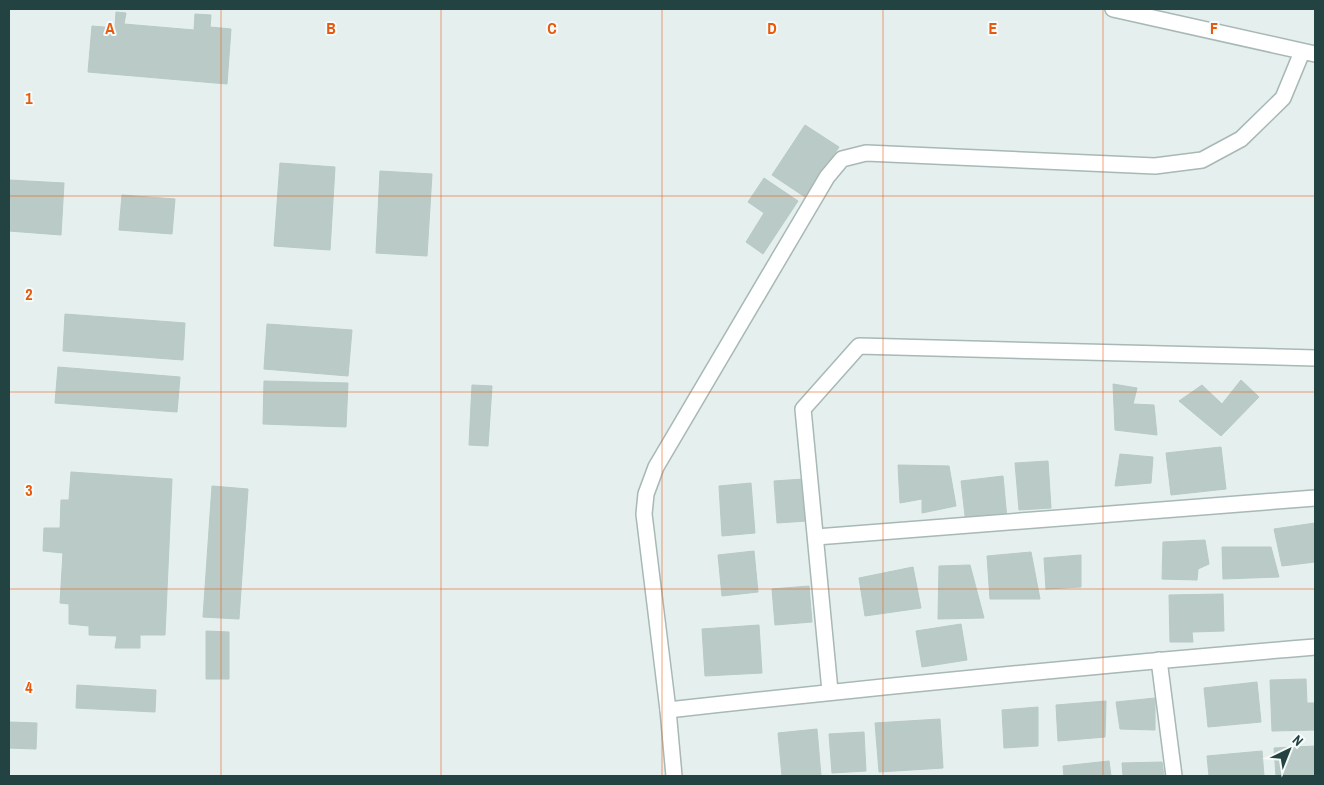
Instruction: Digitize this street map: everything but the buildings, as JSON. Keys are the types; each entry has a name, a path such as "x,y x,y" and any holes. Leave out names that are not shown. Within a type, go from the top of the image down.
{"street":[{"path":"674,776 668,710 644,514 646,494 656,467 827,178 842,159 866,153 1155,166 1202,160 1241,139 1283,98 1309,53 1112,9"},
{"path":"830,692 803,409 859,346 1315,358"},
{"path":"816,537 1315,498"},
{"path":"668,710 830,692 1315,647"},
{"path":"1159,660 1174,776"}]}
